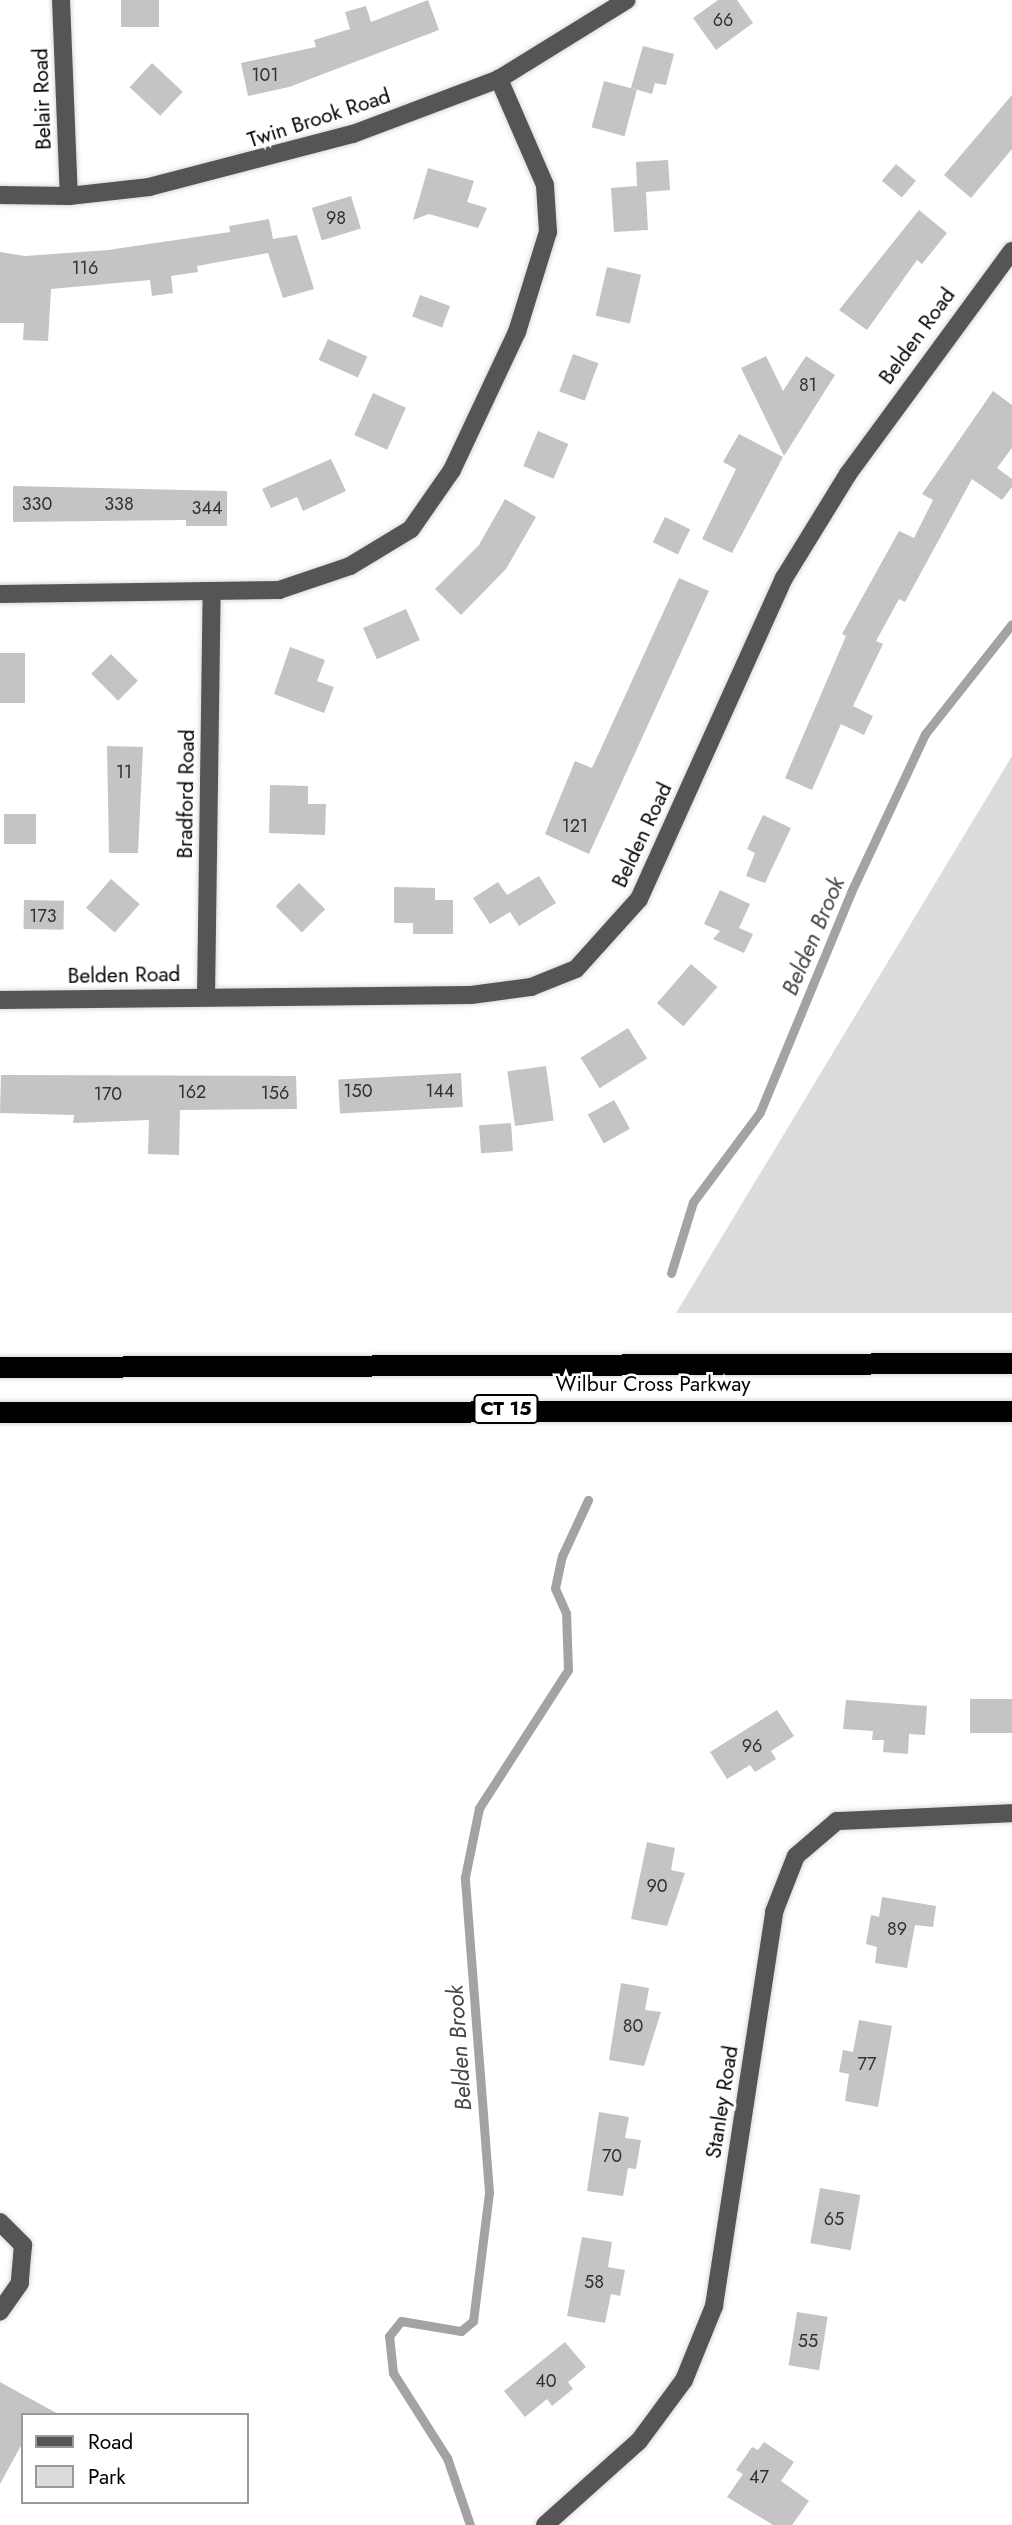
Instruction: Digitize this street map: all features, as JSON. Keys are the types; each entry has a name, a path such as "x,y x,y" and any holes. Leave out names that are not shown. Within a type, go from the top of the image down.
{"highway":[{"name":"Wilbur Cross Parkway","path":"0,1367 1012,1363"},
{"name":"Wilbur Cross Parkway","path":"0,1412 1012,1411"}],"street":[{"name":"Belair Road","path":"61,0 69,196"},
{"name":"Twin Brook Road","path":"0,195 69,196 215,174 353,134 499,79 627,0"},
{"path":"0,594 279,590 350,566 411,530 452,470 517,332 548,232 545,185 499,79"},
{"name":"Belden Road","path":"0,1000 471,995 531,986 576,969 639,899 784,578 902,395 1012,251"},
{"name":"Bradford Road","path":"206,997 212,592"},
{"name":"Stanley Road","path":"545,2525 639,2441 684,2381 714,2306 774,1912 796,1856 837,1822 1012,1813"},
{"path":"0,2222 23,2245 20,2283 0,2312"}],"green space":[{"path":"1012,756 1012,1313 676,1313"}],"building":[{"path":"121,0 159,0 159,27 121,27"},
{"path":"428,0 439,30 289,87 248,96 241,63 316,47 314,40 350,29 345,12 366,6 371,22"},
{"path":"718,0 737,0 753,23 716,50 693,18"},
{"path":"643,46 674,54 666,85 655,83 652,94 631,88"},
{"path":"152,63 183,92 160,116 129,87"},
{"path":"604,81 637,90 624,136 592,127"},
{"path":"1012,95 1012,149 971,198 944,175"},
{"path":"668,160 670,190 646,192 648,230 614,232 611,188 637,186 636,162"},
{"path":"896,164 916,181 902,198 882,181"},
{"path":"428,168 474,181 467,202 487,208 478,228 429,214 413,220"},
{"path":"351,196 361,229 322,241 312,208"},
{"path":"919,210 947,233 922,264 917,260 867,330 839,310"},
{"path":"269,219 273,239 297,235 314,289 283,298 268,253 197,266 198,272 171,276 173,293 152,296 150,280 51,289 48,341 23,340 24,323 0,323 0,252 25,256 108,250 230,232 229,226"},
{"path":"607,267 641,275 630,324 596,316"},
{"path":"420,295 450,306 442,328 412,317"},
{"path":"328,339 367,356 358,378 319,360"},
{"path":"573,354 598,363 585,401 559,392"},
{"path":"766,356 783,391 806,356 835,375 784,456 741,368"},
{"path":"993,391 1012,405 1012,448 997,468 1012,479 1012,487 1002,500 972,479 905,602 899,599 876,641 883,644 853,706 873,716 864,735 841,724 812,790 785,778 846,636 842,634 899,531 914,538 933,500 922,494"},
{"path":"373,393 406,408 387,450 354,435"},
{"path":"538,431 568,444 554,479 523,466"},
{"path":"739,434 783,457 732,553 702,539 736,469 723,462"},
{"path":"331,459 346,491 303,511 297,497 271,508 262,489"},
{"path":"13,486 227,491 227,526 186,526 186,520 13,522"},
{"path":"505,499 536,517 506,569 461,615 435,589 479,545"},
{"path":"665,517 690,529 678,554 653,542"},
{"path":"679,578 709,591 589,854 545,834 575,761 592,768"},
{"path":"406,609 420,640 377,659 363,628"},
{"path":"290,647 325,660 317,681 334,687 324,713 274,694"},
{"path":"0,653 25,653 25,703 0,703"},
{"path":"111,654 138,681 118,701 91,674"},
{"path":"107,746 143,747 138,853 109,853"},
{"path":"270,785 308,786 308,804 326,804 325,835 269,833"},
{"path":"4,814 36,814 36,844 4,844"},
{"path":"763,815 791,828 765,883 746,876 755,853 747,849"},
{"path":"539,876 556,903 519,926 510,912 490,924 473,898 498,882 507,895"},
{"path":"111,879 140,904 115,933 86,908"},
{"path":"299,883 325,909 302,932 276,906"},
{"path":"394,887 435,888 435,900 453,900 453,934 413,934 413,923 394,923"},
{"path":"720,890 750,904 739,928 753,934 744,953 713,939 720,931 704,924"},
{"path":"24,900 64,901 63,930 23,929"},
{"path":"691,964 717,987 683,1026 657,1003"},
{"path":"628,1028 647,1059 600,1088 581,1058"},
{"path":"546,1066 554,1120 515,1126 507,1071"},
{"path":"461,1073 463,1107 340,1113 338,1079"},
{"path":"1,1075 296,1076 297,1109 180,1110 179,1155 148,1154 149,1120 73,1123 74,1115 0,1113"},
{"path":"614,1100 630,1129 604,1143 588,1115"},
{"path":"511,1123 513,1151 481,1153 479,1125"},
{"path":"970,1699 1012,1699 1012,1733 970,1733"},
{"path":"846,1700 927,1706 925,1735 909,1734 908,1754 883,1752 884,1740 872,1740 873,1731 843,1729"},
{"path":"777,1710 794,1736 771,1751 776,1759 755,1772 750,1765 727,1779 710,1752"},
{"path":"647,1842 675,1848 671,1870 685,1873 667,1926 631,1919"},
{"path":"882,1897 936,1906 933,1927 915,1925 907,1968 875,1963 877,1947 866,1944 871,1915 879,1917"},
{"path":"621,1983 649,1988 645,2010 661,2012 644,2066 609,2060"},
{"path":"859,2020 892,2026 878,2107 845,2101 849,2074 839,2072 843,2050 853,2052"},
{"path":"599,2112 629,2117 625,2138 641,2140 636,2169 628,2168 623,2196 587,2191"},
{"path":"820,2188 860,2195 851,2250 810,2243"},
{"path":"582,2237 612,2242 608,2267 625,2270 620,2296 611,2294 605,2323 567,2316"},
{"path":"797,2312 828,2317 819,2370 789,2365"},
{"path":"565,2342 586,2367 568,2382 573,2389 552,2406 547,2399 525,2417 504,2391"},
{"path":"0,2382 56,2413 21,2413 21,2446 0,2484"},
{"path":"764,2442 794,2462 781,2481 809,2501 792,2525 773,2525 727,2497 743,2474 736,2470 752,2447 758,2450"}],"waterway":[{"name":"Belden Brook","path":"671,1273 693,1202 760,1112 851,892 925,734 1012,624"},
{"name":"Belden Brook","path":"470,2525 447,2458 393,2373 389,2336 401,2321 461,2331 473,2321 489,2192 465,1877 479,1808 568,1670 566,1613 555,1588 562,1556 588,1500"}]}
